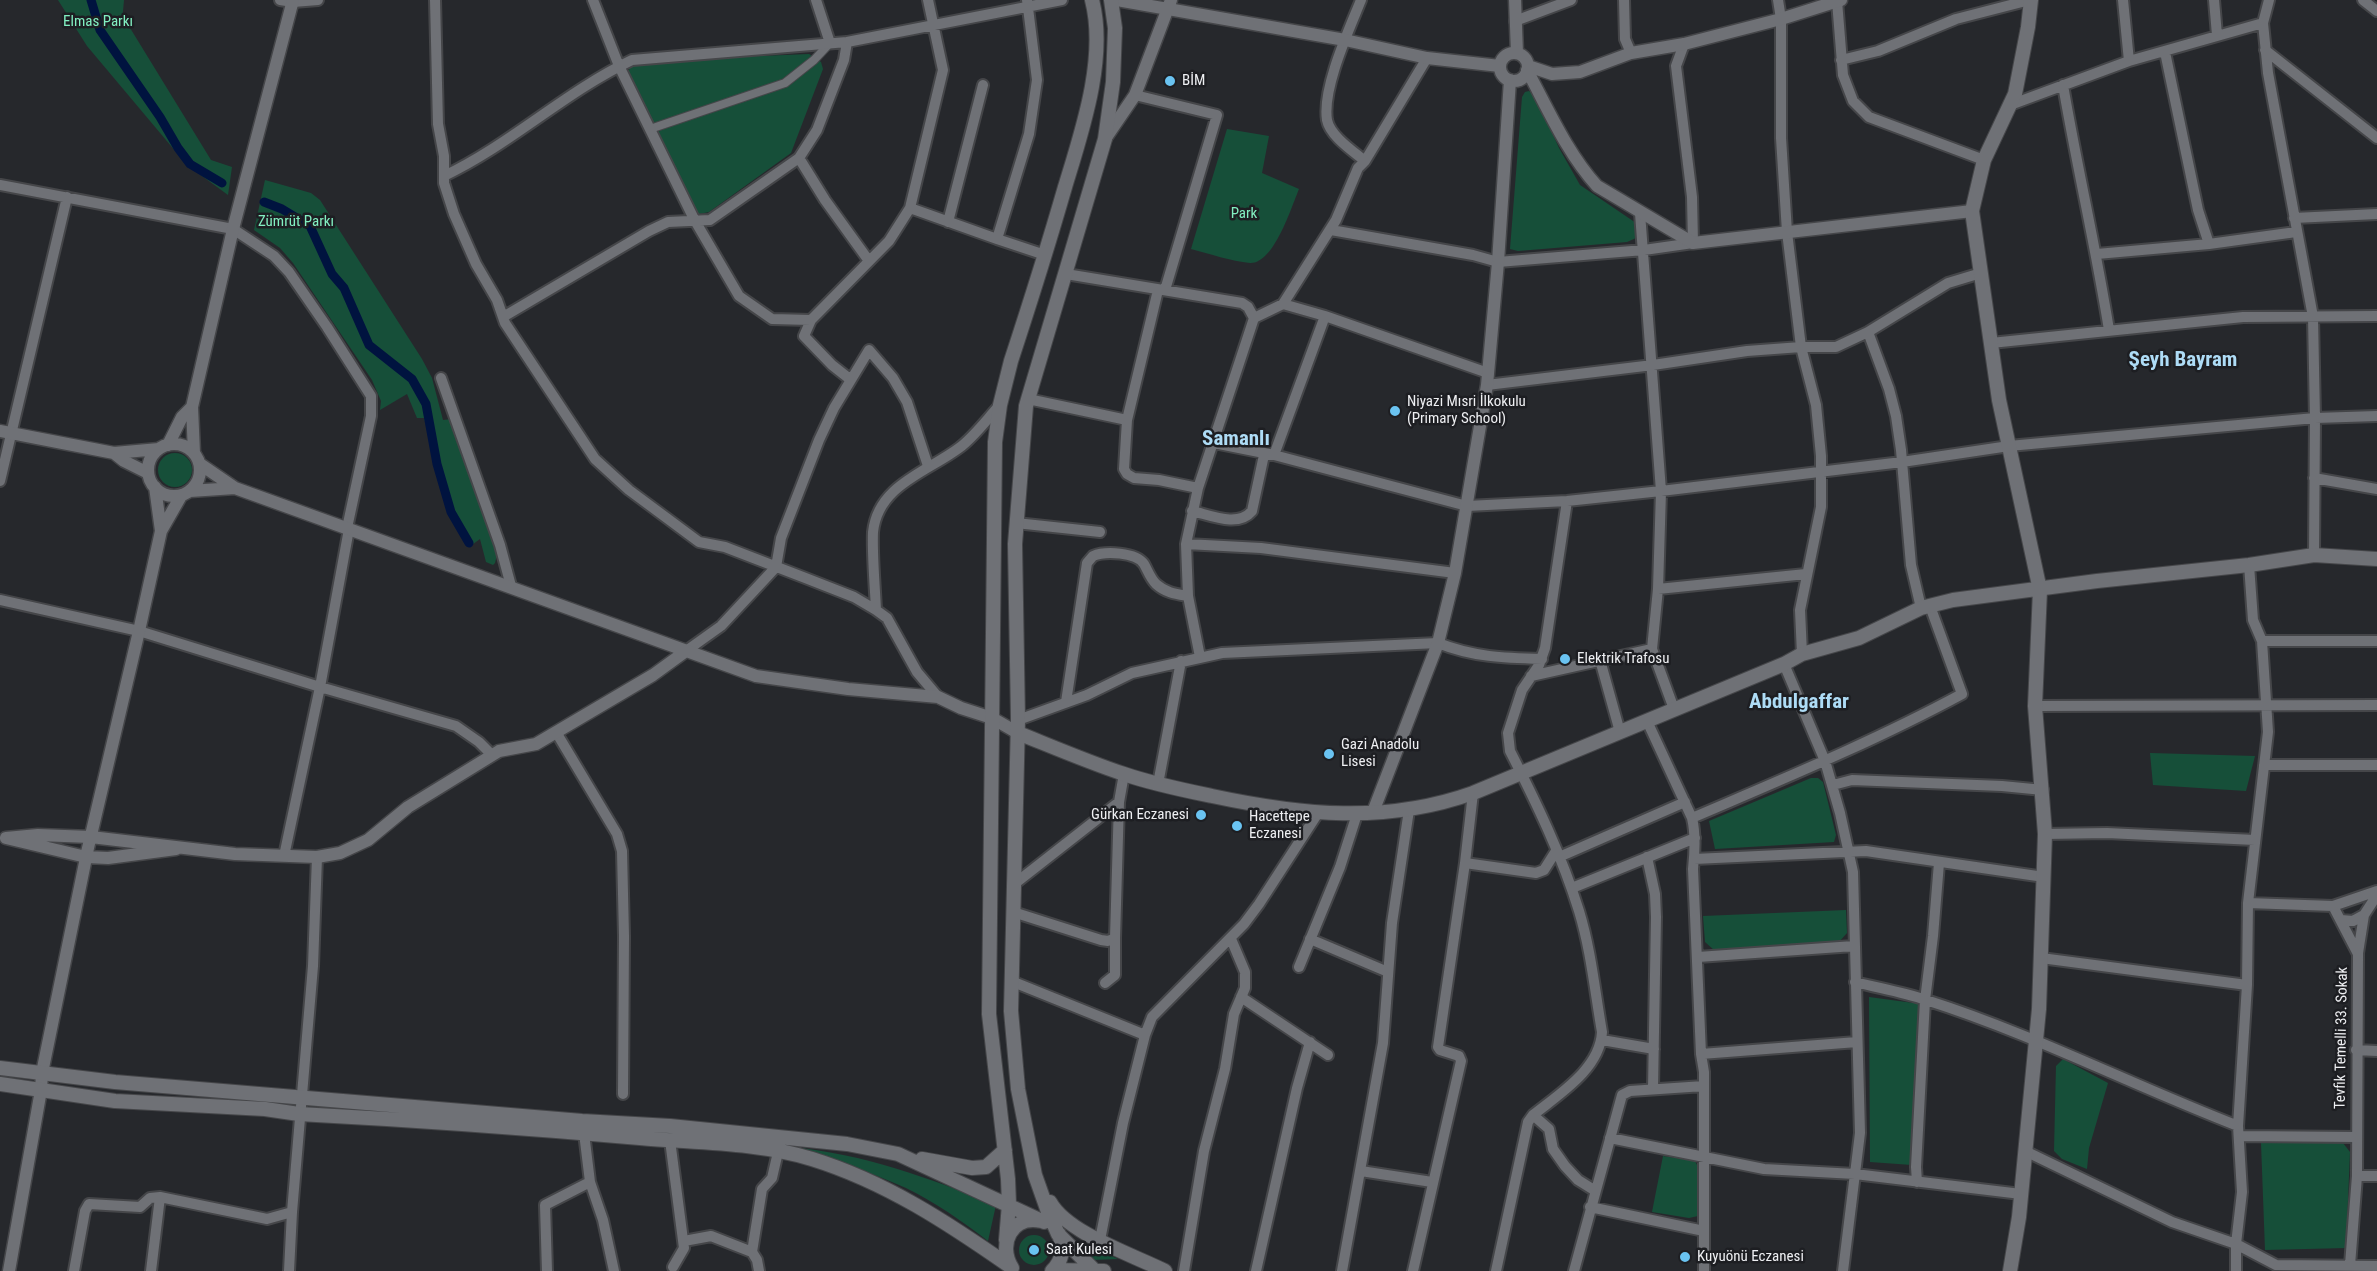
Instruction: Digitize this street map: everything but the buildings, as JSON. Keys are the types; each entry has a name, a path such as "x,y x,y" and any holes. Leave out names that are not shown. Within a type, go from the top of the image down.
{"main road":[{"path":"1013,1269 1006,1258 1009,1204 989,1014 995,442 1000,405 1090,103 1095,35 1095,13 1092,0"},
{"path":"1053,1270 1060,1262 1062,1253 1058,1234 1035,1174 1018,1089 1011,1011 1018,726 1015,544 1028,399 1105,139 1113,82 1115,28 1111,0"},
{"path":"2010,1271 2021,1194 2036,1041 2041,958 2045,834 2035,706 2040,590 1999,399 1972,211 1984,160 2015,94 2031,0"},
{"path":"1018,726 1124,774 1158,784 1269,808 1357,814 1409,810 1473,793 1784,664 1802,654 1859,638 1926,607 1953,600 2040,590 2097,580 2249,565 2314,555 2377,559"},
{"path":"0,1068 115,1082 772,1135 847,1144 972,1168 986,1167 1005,1150"},
{"path":"0,1084 115,1101 265,1108 299,1114 509,1126 778,1152 810,1159 864,1178 904,1197 946,1221 1013,1269"},
{"path":"898,1155 1044,1222 1095,1271"},
{"path":"1035,1174 1054,1210 1075,1227 1165,1271"},
{"path":"1006,1240 1017,1225 1035,1220 1044,1222"},
{"path":"1053,1270 1104,1271"}],"street":[{"path":"318,0 289,1 192,407 194,453 200,464 235,488 756,676 938,697 961,708 1018,726 1065,702 1087,695 1132,673 1237,651 1438,643 1464,653 1542,659"},
{"path":"435,0 438,124 444,156 444,176 454,214 476,264 497,300 503,317 596,459 620,483 699,542 725,547 854,597 876,610 887,618 917,672 938,697"},
{"path":"593,0 619,66 694,219 739,296 772,319 811,320"},
{"path":"816,0 830,43"},
{"path":"851,380 832,365 804,336 811,320 889,241 910,208 943,70 928,0"},
{"path":"444,176 475,161 607,72 632,60 847,42 933,26 1027,3 1062,0"},
{"path":"1117,0 1169,5 1427,58 1500,66"},
{"path":"1361,0 1329,88 1327,122 1342,142 1365,160"},
{"path":"1515,0 1517,53"},
{"path":"1515,21 1571,0"},
{"path":"1624,0 1625,39 1631,53"},
{"path":"1778,0 1781,19 1781,138 1787,232 1801,347 1816,405 1821,471 1821,507 1800,610 1802,654"},
{"path":"1841,60 1878,51 1956,20 2031,0"},
{"path":"2123,0 2129,61"},
{"path":"2214,0 2217,36"},
{"path":"2269,0 2263,23 2265,50 2313,317 2314,555"},
{"path":"2363,0 2377,11"},
{"path":"1527,68 1552,74 1580,72 1631,53 1684,44 1781,19 1839,1 1843,75 1853,101 1869,117 1984,160"},
{"path":"997,239 1029,134 1037,80 1027,3"},
{"path":"1105,139 1135,95 1169,5"},
{"path":"2010,105 2129,61 2263,23"},
{"path":"503,317 668,222 710,220 799,158 818,130 844,60 847,42"},
{"path":"650,129 785,82 814,60 830,43"},
{"path":"1684,44 1676,66 1692,197 1693,243"},
{"path":"2265,50 2375,131"},
{"path":"2165,52 2198,210 2209,244"},
{"path":"1517,53 1504,57 1500,66 1503,75 1510,80 1523,77 1527,68"},
{"path":"1517,53 1524,58 1564,138 1585,172 1597,186 1693,243"},
{"path":"1254,318 1283,304 1330,230 1358,168 1427,58"},
{"path":"1373,812 1438,643 1455,573 1488,379 1510,80"},
{"path":"948,222 983,85"},
{"path":"2063,85 2097,254 2109,330"},
{"path":"1135,95 1216,115 1161,290 1127,420 1123,461 1127,474 1134,478 1159,480 1198,488"},
{"path":"799,158 825,200 869,261"},
{"path":"0,185 233,229 274,256 289,272 371,396 371,416 320,687 284,856"},
{"path":"0,481 6,433 67,197"},
{"path":"910,208 1045,255"},
{"path":"1330,230 1473,255 1498,262 1644,250 1972,211"},
{"path":"1640,213 1661,491 1658,589 1652,649 1674,709"},
{"path":"2294,218 2377,214"},
{"path":"2097,254 2209,244 2296,232"},
{"path":"1283,304 1325,316 1488,379 1653,365 1747,351 1836,347 1868,332 1948,283 1981,273"},
{"path":"1066,274 1242,303 1248,307 1254,318 1198,488 1186,544 1188,596 1200,657"},
{"path":"1192,511 1234,520 1248,516 1252,511 1269,455 1325,316"},
{"path":"1990,343 2243,317 2377,316"},
{"path":"1692,818 1825,761 1962,694 1911,565 1902,462 1890,389 1868,332"},
{"path":"3,837 38,835 91,837 176,849 235,854 317,857 340,853 368,840 408,807 499,751 536,744 653,675 721,626 776,567 781,538 790,510 834,408 869,350 893,378 907,402 928,466"},
{"path":"441,378 500,545 511,586"},
{"path":"1028,399 1127,420"},
{"path":"876,610 873,531 879,512 886,500 902,484 960,448 1000,405"},
{"path":"160,531 154,488 148,473 150,459 163,447 182,417 192,407"},
{"path":"1214,443 1467,506 1567,501 1661,491 1902,462 2009,446 2315,418 2377,416"},
{"path":"6,433 114,453 180,445 194,453"},
{"path":"114,453 124,461 148,473"},
{"path":"9,1271 41,1090 42,1072 86,857 140,631 160,531 199,478 200,464"},
{"path":"2314,478 2377,489"},
{"path":"154,488 166,495 235,488"},
{"path":"1496,1271 1524,1132 1533,1115 1578,1077 1599,1048 1602,1040 1593,973 1572,888 1510,751 1508,733 1522,690 1542,659 1567,501"},
{"path":"1016,523 1100,532"},
{"path":"1186,544 1261,549 1455,573"},
{"path":"1065,702 1087,563 1093,556 1097,554 1128,555 1138,558 1155,583 1168,593 1188,596"},
{"path":"2238,1271 2236,1244 2242,1191 2238,1131 2247,985 2248,903 2268,732 2262,641 2253,620 2249,565"},
{"path":"1658,589 1806,574"},
{"path":"0,600 140,631 320,687 456,726 479,742 492,755"},
{"path":"2262,641 2377,641"},
{"path":"1531,676 1652,649"},
{"path":"1600,660 1620,732"},
{"path":"1158,784 1181,661"},
{"path":"1784,664 1833,785 1853,872 1860,1132 1843,1271"},
{"path":"2035,706 2377,705"},
{"path":"1647,721 1692,818 1695,838 1701,1054 1704,1086 1704,1271"},
{"path":"556,732 617,834 622,850 624,936 622,1094"},
{"path":"2264,765 2377,765"},
{"path":"1105,982 1115,975 1119,802 1124,774"},
{"path":"1833,785 1852,780 2002,786 2043,790"},
{"path":"1413,1271 1461,1061 1459,1056 1443,1052 1438,1047 1473,793"},
{"path":"1013,885 1119,802"},
{"path":"1465,863 1536,873 1544,870 1558,854 1685,802"},
{"path":"1342,1271 1383,1043 1397,888 1409,810"},
{"path":"1100,1240 1123,1123 1145,1035 1158,1010 1231,939 1259,904 1318,813"},
{"path":"1299,967 1340,867 1357,814"},
{"path":"2045,834 2107,833 2255,840"},
{"path":"3,837 86,857 108,858 176,849"},
{"path":"1572,888 1695,838"},
{"path":"1694,860 1850,851 1882,853 2044,878"},
{"path":"289,1271 299,1114 313,966 317,857"},
{"path":"1647,857 1656,905 1653,1089"},
{"path":"1917,1182 1925,1000 1933,936 1938,863"},
{"path":"2248,903 2333,906 2377,893"},
{"path":"2358,954 2364,915 2377,893"},
{"name":"Tevfik Temelli 33. Sokak","path":"2333,906 2358,954 2356,1176 2350,1265"},
{"path":"1013,912 1101,940 1108,941 1115,938"},
{"path":"2341,920 2353,921 2364,915"},
{"path":"1184,1271 1204,1152 1225,1069 1234,1014 1245,988 1245,972 1231,939"},
{"path":"1310,939 1388,972"},
{"path":"1698,957 1854,946"},
{"path":"2041,958 2247,985"},
{"path":"1011,981 1145,1035"},
{"path":"1855,982 1925,1000 2036,1041 2238,1131 2356,1137"},
{"path":"1241,997 1328,1055"},
{"path":"1602,1040 1654,1049"},
{"path":"1256,1271 1297,1088 1310,1042"},
{"path":"1701,1054 1857,1042"},
{"path":"2356,1050 2377,1051"},
{"path":"1574,1271 1594,1190 1622,1095 1630,1091 1704,1086"},
{"path":"1533,1115 1549,1129 1553,1149 1565,1166 1578,1180 1594,1190"},
{"path":"584,1133 590,1182 603,1220 614,1271"},
{"path":"1610,1138 1704,1155 1764,1169 1856,1174 2021,1194"},
{"path":"670,1140 684,1241 684,1248 672,1267"},
{"path":"2025,1151 2172,1222 2236,1244 2276,1265 2377,1266"},
{"path":"752,1252 762,1189 772,1178 778,1152"},
{"path":"1361,1171 1432,1182"},
{"path":"2356,1176 2377,1176"},
{"path":"547,1271 545,1205 590,1182"},
{"path":"74,1271 85,1211 89,1204 140,1207 150,1198 160,1197 267,1219 292,1212"},
{"path":"151,1271 160,1197"},
{"path":"1590,1206 1704,1231"},
{"path":"684,1241 711,1236 752,1252 757,1260 759,1271"}],"green space":[{"name":"Elmas Parkı","path":"58,0 124,0 122,22 127,23 211,160 232,167 228,195 187,165 87,46"},
{"path":"809,54 821,62 823,69 791,153 709,212 699,214 690,203 627,72 632,66 664,60"},
{"path":"1529,91 1536,97 1559,148 1580,185 1636,223 1639,229 1636,238 1627,242 1518,251 1510,249 1522,97 1525,92"},
{"name":"Park","path":"1227,129 1269,136 1262,173 1299,189 1274,245 1259,261 1250,263 1191,249"},
{"name":"Zümrüt Parkı","path":"265,180 311,193 320,200 422,359 432,378 443,420 452,419 497,555 493,565 486,562 480,539 469,547 451,515 424,418 417,418 407,394 380,410 381,401 372,380 293,263 280,248 254,230"},
{"path":"175,453 187,458 192,470 187,482 175,487 163,482 158,470 163,458"},
{"path":"2150,753 2255,756 2246,791 2153,785"},
{"path":"1811,778 1818,778 1823,782 1836,835 1834,842 1715,849 1709,821"},
{"path":"1846,910 1847,933 1838,943 1714,950 1705,942 1703,916"},
{"path":"1869,997 1921,1004 1912,1165 1870,1162"},
{"path":"2063,1059 2108,1083 2089,1148 2087,1169 2062,1159 2054,1151 2056,1066"},
{"path":"2261,1143 2343,1143 2350,1152 2346,1248 2265,1250"},
{"path":"792,1147 845,1155 896,1168 996,1205 988,1241 948,1212 906,1188"},
{"path":"1663,1156 1695,1161 1698,1167 1698,1216 1689,1218 1652,1212"},
{"path":"1034,1235 1045,1239 1049,1250 1045,1261 1034,1265 1023,1261 1019,1250 1023,1239"},
{"path":"1080,1242 1118,1259 1092,1260"}],"waterway":[{"path":"91,0 100,30 160,117 178,148 190,164 222,183"},
{"path":"264,202 282,209 310,226 332,274 344,288 369,345 412,379 426,404 437,464 451,512 469,543"}],"place":[{"name":"BİM","path":"1170,81"},
{"name":"Niyazi Mısri İlkokulu (Primary School)","path":"1395,411"},
{"name":"Elektrik Trafosu","path":"1565,659"},
{"name":"Gazi Anadolu Lisesi","path":"1329,754"},
{"name":"Gürkan Eczanesi","path":"1201,815"},
{"name":"Hacettepe Eczanesi","path":"1237,826"},
{"name":"Saat Kulesi","path":"1034,1250"},
{"name":"Kuyuönü Eczanesi","path":"1685,1257"}],"district":[{"name":"Şeyh Bayram","path":"2183,361"},
{"name":"Samanlı","path":"1236,440"},
{"name":"Abdulgaffar","path":"1799,703"}]}
